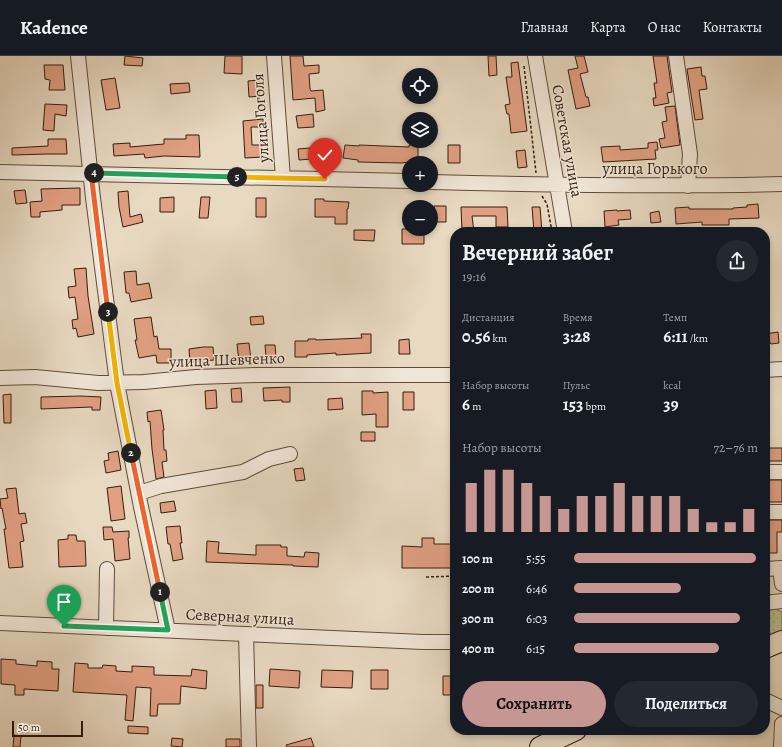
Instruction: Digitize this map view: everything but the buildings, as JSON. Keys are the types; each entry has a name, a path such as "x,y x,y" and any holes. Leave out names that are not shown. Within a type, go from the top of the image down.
{"highway":[{"path":"770,646 782,641"},
{"path":"540,747 565,735"}],"street":[{"path":"78,56 117,383 168,630"},
{"name":"улица Гоголя","path":"274,56 283,178"},
{"name":"Советская улица","path":"535,56 564,227"},
{"path":"676,56 690,154 688,186"},
{"path":"0,172 402,181"},
{"name":"улица Горького","path":"438,182 538,185 688,186 782,184"},
{"path":"770,370 782,369"},
{"name":"улица Шевченко","path":"0,378 35,377 98,383 117,383 196,377 258,375 450,375"},
{"path":"139,493 161,486 243,472 269,459 290,454"},
{"path":"770,472 782,472"},
{"path":"770,512 782,512"},
{"path":"106,628 107,569"},
{"path":"770,571 781,574"},
{"path":"770,575 781,574"},
{"path":"770,603 782,601"},
{"name":"Северная улица","path":"0,623 450,642"},
{"path":"246,634 248,747"},
{"path":"770,702 782,708"},
{"path":"781,744 782,724"}],"path":[{"path":"524,66 538,185 547,204 551,227"},
{"path":"426,577 450,576"}],"green space":[{"path":"774,609 782,612 782,634 770,639 770,610"}],"route":[{"path":"64,626 168,630 117,383 91,173 325,179"}]}
